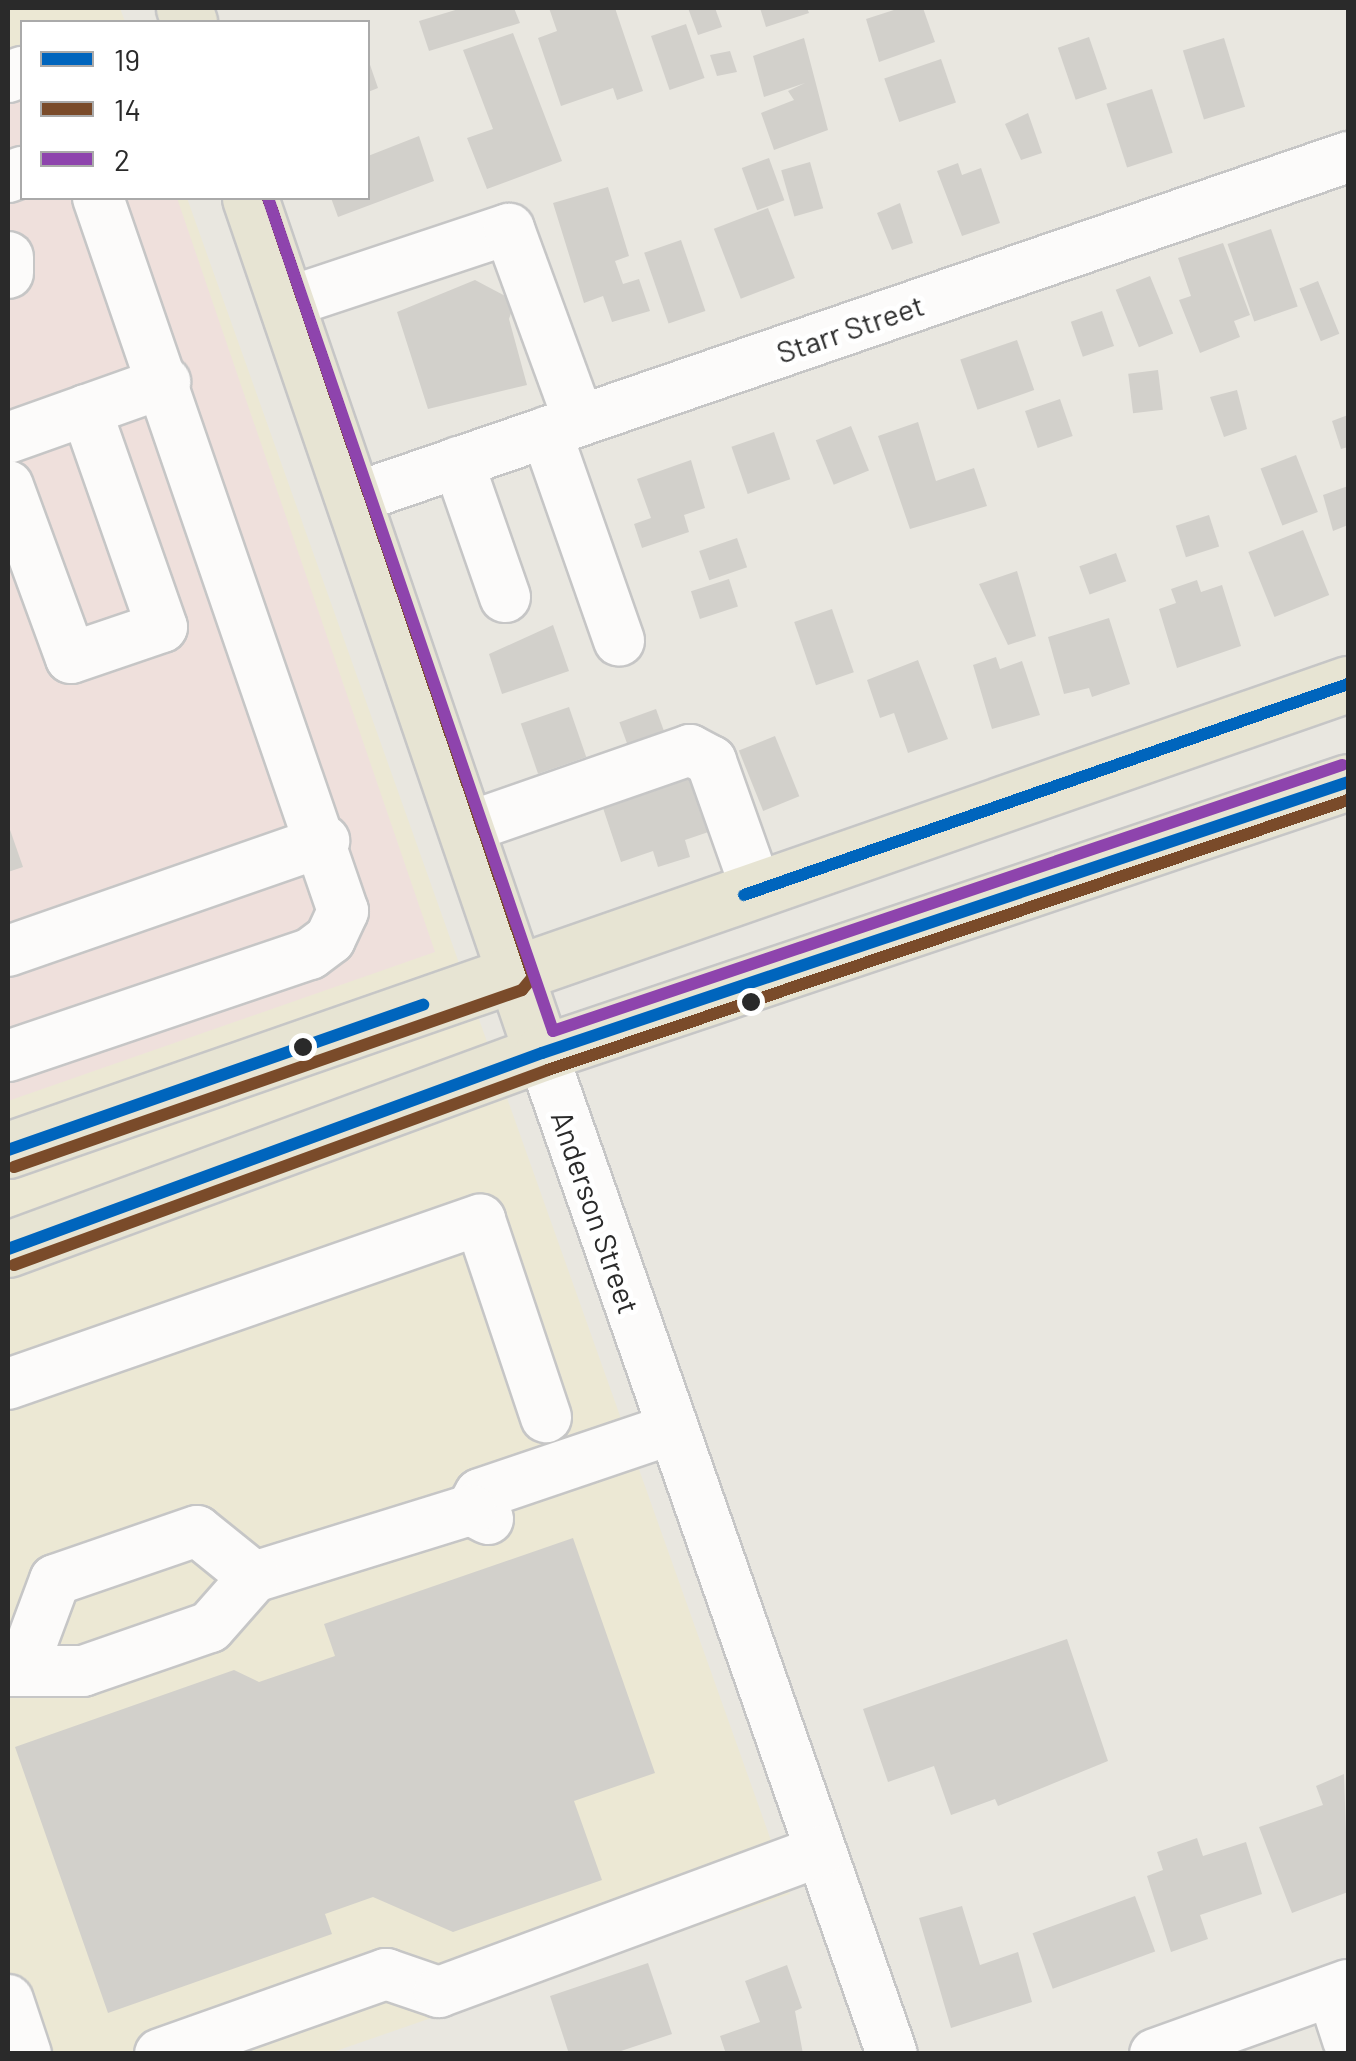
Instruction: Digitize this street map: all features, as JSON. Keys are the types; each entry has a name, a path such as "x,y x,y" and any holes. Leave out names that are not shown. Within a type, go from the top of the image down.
{"main road":[{"name":"Anderson Street","path":"251,200 542,1053"},
{"path":"8,1150 1348,684"},
{"path":"8,1249 542,1053 1348,782"}],"street":[{"name":"Starr Street","path":"352,498 1348,157"},
{"path":"8,1056 310,954 330,939 342,911 324,841 99,200"},
{"path":"286,303 510,229 619,640"},
{"path":"8,257 8,274"},
{"path":"8,438 165,382"},
{"path":"8,486 72,658 162,627 86,410"},
{"path":"458,462 505,597"},
{"path":"466,828 690,750 711,761 757,891"},
{"path":"8,951 324,841"},
{"name":"Anderson Street","path":"542,1053 892,2054"},
{"path":"8,1384 480,1220 546,1418"},
{"path":"254,1576 197,1531 55,1580 15,1669 82,1671 210,1626 254,1576 474,1498 667,1416"},
{"path":"160,2054 386,1974 439,1992 820,1851"},
{"path":"1156,2054 1340,1988 1348,2040"},
{"path":"8,2000 26,2054"}],"shaded area":[{"path":"8,8 120,8 124,20 20,20 20,200 188,200 790,1894 330,2053 8,2054"},
{"path":"20,90 20,200 178,200 435,952 8,1101 8,94"}],"building":[{"path":"462,8 514,8 520,23 429,51 419,21"},
{"path":"549,8 615,8 643,91 617,100 613,88 561,106 538,38 557,31"},
{"path":"688,8 715,8 722,27 698,35"},
{"path":"760,8 807,8 809,13 766,27"},
{"path":"900,8 923,8 935,42 879,62 866,19"},
{"path":"686,24 705,78 670,90 651,36"},
{"path":"513,33 562,161 487,189 467,138 493,129 463,50"},
{"path":"1089,37 1107,89 1076,100 1058,48"},
{"path":"804,38 828,130 774,150 761,113 794,100 788,91 805,83 764,97 753,56"},
{"path":"1224,38 1245,107 1204,119 1183,51"},
{"path":"730,51 737,72 717,76 710,55"},
{"path":"941,59 956,102 899,122 884,79"},
{"path":"370,65 378,88 370,91"},
{"path":"1152,89 1173,153 1127,168 1106,104"},
{"path":"1028,113 1042,153 1021,160 1005,124"},
{"path":"419,136 434,181 338,217 332,200 370,200 370,155"},
{"path":"769,158 784,200 757,210 742,168"},
{"path":"810,162 823,208 794,216 781,170"},
{"path":"958,163 962,175 981,168 1000,223 962,236 937,171"},
{"path":"608,187 629,256 615,261 623,284 639,279 650,311 612,322 603,296 584,303 553,203"},
{"path":"900,203 913,243 892,250 877,213"},
{"path":"768,208 795,278 741,299 714,229"},
{"path":"1271,229 1298,307 1254,322 1228,244"},
{"path":"681,240 705,311 669,324 644,253"},
{"path":"1223,243 1250,315 1234,321 1240,337 1200,353 1179,300 1191,296 1178,258"},
{"path":"1150,276 1173,333 1139,347 1116,290"},
{"path":"475,280 515,301 509,319 527,385 428,409 397,312"},
{"path":"1318,281 1339,334 1321,341 1299,288"},
{"path":"1102,311 1114,346 1083,357 1071,322"},
{"path":"1017,340 1034,390 978,410 960,360"},
{"path":"1158,370 1163,410 1133,413 1128,374"},
{"path":"1237,390 1247,429 1224,437 1210,397"},
{"path":"1060,399 1073,436 1038,448 1025,411"},
{"path":"1348,415 1348,447 1341,449 1332,421"},
{"path":"918,422 936,481 974,468 987,506 910,529 878,436"},
{"path":"851,426 869,471 834,485 816,440"},
{"path":"774,432 790,479 748,494 731,447"},
{"path":"1296,455 1318,512 1282,526 1261,469"},
{"path":"691,460 705,508 684,515 689,532 642,548 634,524 651,518 637,479"},
{"path":"1348,486 1348,525 1333,531 1323,495"},
{"path":"1209,515 1219,546 1186,557 1176,526"},
{"path":"1303,530 1329,595 1275,617 1248,552"},
{"path":"737,538 747,567 709,580 699,551"},
{"path":"1116,553 1126,581 1090,595 1079,566"},
{"path":"1017,571 1036,636 1008,645 979,584"},
{"path":"729,579 738,607 700,619 691,591"},
{"path":"1197,580 1201,592 1222,585 1241,646 1177,668 1159,609 1176,603 1171,589"},
{"path":"832,609 854,672 816,685 794,622"},
{"path":"1109,618 1130,684 1092,697 1089,688 1064,694 1048,637"},
{"path":"553,625 569,671 502,694 489,654"},
{"path":"996,657 1000,669 1022,661 1040,715 992,729 973,665"},
{"path":"918,660 948,739 908,753 894,713 880,718 867,680"},
{"path":"569,707 586,757 538,774 521,724"},
{"path":"656,709 666,737 630,751 619,722"},
{"path":"775,736 799,796 763,811 739,751"},
{"path":"705,764 726,826 685,840 690,857 658,867 653,851 621,862 600,799"},
{"path":"8,824 23,867 8,872"},
{"path":"573,1538 655,1773 574,1801 602,1880 453,1932 373,1897 325,1914 332,1934 108,2013 15,1747 234,1670 259,1682 335,1656 324,1624"},
{"path":"1067,1639 1108,1761 998,1806 995,1799 951,1815 934,1766 888,1782 863,1709"},
{"path":"1344,1774 1348,1892 1292,1913 1259,1827 1323,1805 1316,1786"},
{"path":"1197,1838 1203,1856 1246,1842 1262,1894 1200,1915 1208,1939 1171,1952 1147,1876 1163,1870 1157,1852"},
{"path":"1135,1896 1155,1951 1053,1989 1033,1933"},
{"path":"962,1906 980,1965 1018,1952 1032,2002 951,2028 919,1918"},
{"path":"648,1963 672,2034 612,2054 569,2054 550,1996"},
{"path":"787,1965 802,2008 795,2011 803,2054 726,2054 720,2036 760,2022 745,1981"}],"transit line":[{"name":"14","path":"14,1167 522,990 533,977 269,200"},
{"name":"2","path":"269,200 553,1031 1342,765"},
{"name":"19","path":"744,895 1348,684"},
{"name":"19","path":"8,1249 542,1053 1348,782"},
{"name":"14","path":"14,1265 548,1070 1348,800"},
{"name":"19","path":"8,1150 423,1005"}]}
